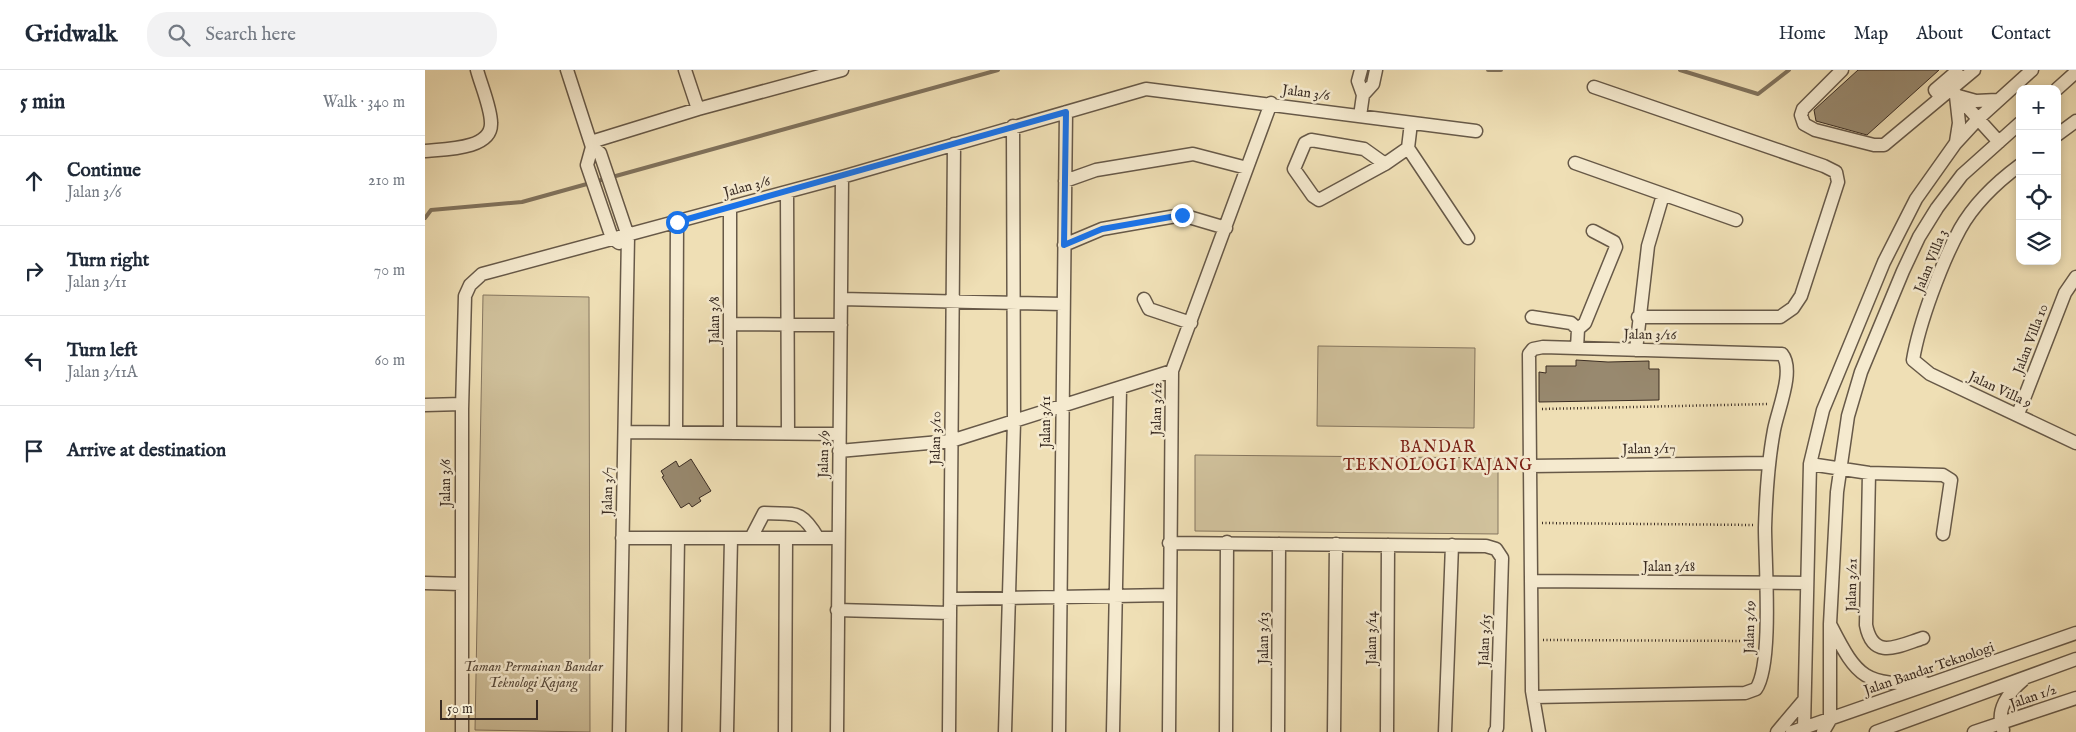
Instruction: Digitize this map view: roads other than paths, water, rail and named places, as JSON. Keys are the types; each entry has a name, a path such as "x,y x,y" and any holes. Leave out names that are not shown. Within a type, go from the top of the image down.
{"street":[{"path":"425,151 474,145 483,140 488,133 491,124 477,70"},
{"path":"567,70 592,144 587,165 612,238 627,250"},
{"path":"685,70 698,109"},
{"path":"592,144 805,75 842,70"},
{"path":"1363,95 1373,84 1376,70"},
{"path":"1842,70 1803,109 1801,116 1804,124 1815,130 1861,143 1884,145 1949,94"},
{"path":"1974,70 1962,80 1956,72 1935,90 1976,101 1997,100"},
{"path":"1802,731 1811,464 1823,410 1884,262 1915,199 1955,144 1997,100 2032,70"},
{"path":"1359,76 1363,95 1360,116"},
{"path":"2061,86 2074,76"},
{"path":"1594,87 1824,166 1835,172 1839,182 1801,296 1793,308 1780,317 1638,317"},
{"name":"Jalan 3/6","path":"462,732 462,404 465,296 470,284 481,274 842,177 1146,89 1271,103 1476,131"},
{"path":"1949,94 1979,118 1999,142"},
{"path":"1949,94 1959,123 1955,144"},
{"name":"Jalan 3/12","path":"1169,732 1169,543 1173,371 1271,103"},
{"name":"Jalan 3/11","path":"1059,732 1061,406 1066,112"},
{"path":"2061,133 2076,121"},
{"path":"1411,122 1408,148 1468,238"},
{"path":"1005,732 1014,422 1013,126"},
{"path":"1823,732 1830,720 1830,624 1840,468 1848,416 1861,372 1919,237 1937,208 1962,175 2016,127"},
{"path":"1385,164 1364,149 1311,140 1305,143 1294,169 1313,196 1319,200 1385,164 1408,148"},
{"name":"Jalan 3/7","path":"592,144 600,153 628,236 619,732"},
{"name":"Jalan 3/10","path":"949,732 954,144"},
{"path":"1065,181 1096,170 1193,154 1247,168"},
{"path":"1575,162 1736,220"},
{"name":"Jalan Villa 3","path":"1913,360 1916,341 1960,228 1996,183 2016,168"},
{"name":"Jalan 3/9","path":"837,732 842,177"},
{"path":"787,192 788,433"},
{"path":"1636,350 1638,317 1648,246 1663,194"},
{"name":"Jalan 3/8","path":"730,207 730,432"},
{"path":"1064,245 1102,229 1182,215 1226,228"},
{"path":"676,431 677,222"},
{"path":"1577,348 1578,329 1585,322 1616,247 1614,242 1593,231"},
{"name":"Jalan Villa 10","path":"2018,414 2065,293 2076,277"},
{"path":"841,299 1063,304"},
{"path":"1144,300 1149,309 1191,323"},
{"path":"1532,317 1571,323 1578,329"},
{"path":"730,324 841,325"},
{"name":"Jalan 3/16","path":"1530,466 1529,354 1533,349 1543,347 1773,352"},
{"name":"Jalan 3/19","path":"1534,697 1751,692 1757,689 1763,677 1767,642 1765,526 1767,463 1779,404 1789,368 1787,360 1782,354 1773,352"},
{"name":"Jalan Villa 9","path":"1913,360 1930,374 2076,443"},
{"path":"839,451 951,441 1173,371"},
{"path":"1113,732 1120,388"},
{"path":"425,405 462,404"},
{"path":"625,432 839,434"},
{"name":"Jalan 3/17","path":"1530,466 1767,463"},
{"path":"1811,464 1869,473 1943,475 1951,480 1943,534"},
{"path":"1530,466 1531,640 1534,697 1539,732"},
{"name":"Jalan 3/21","path":"1869,473 1866,625 1869,638 1873,644 1891,648 1923,638"},
{"path":"751,538 764,513 798,515 807,519 818,538"},
{"path":"622,538 838,538"},
{"path":"675,732 678,538"},
{"path":"727,732 731,538"},
{"path":"785,732 786,538"},
{"path":"1227,542 1227,732"},
{"path":"1169,543 1452,545 1445,732"},
{"name":"Jalan 3/13","path":"1278,732 1279,544"},
{"path":"1334,732 1336,544"},
{"name":"Jalan 3/14","path":"1387,732 1388,545"},
{"name":"Jalan 3/15","path":"1452,545 1486,546 1497,549 1502,558 1497,728 1495,732"},
{"name":"Jalan 3/18","path":"1531,581 1807,583"},
{"path":"425,583 461,584"},
{"path":"950,599 1169,595"},
{"path":"837,610 950,613"},
{"path":"1830,624 1848,660 1873,680 1889,683 1939,682"},
{"name":"Jalan Bandar Teknologi","path":"1802,731 2076,633"},
{"path":"1876,732 2076,659"},
{"name":"Jalan 1/2","path":"2002,728 2001,714 2008,696 2025,678"},
{"name":"Jalan 1/2","path":"1974,732 2002,728 2076,698"},
{"path":"1777,732 1804,700"}],"waterway":[{"path":"425,218 431,210 522,202 998,70"},
{"path":"1488,70 1501,70"},
{"path":"1680,70 1758,94 1789,70"}],"district":[{"name":"BANDAR TEKNOLOGI KAJANG","path":"1438,457"}],"park label":[{"name":"Taman Permainan Bandar Teknologi Kajang","path":"533,676"}]}
